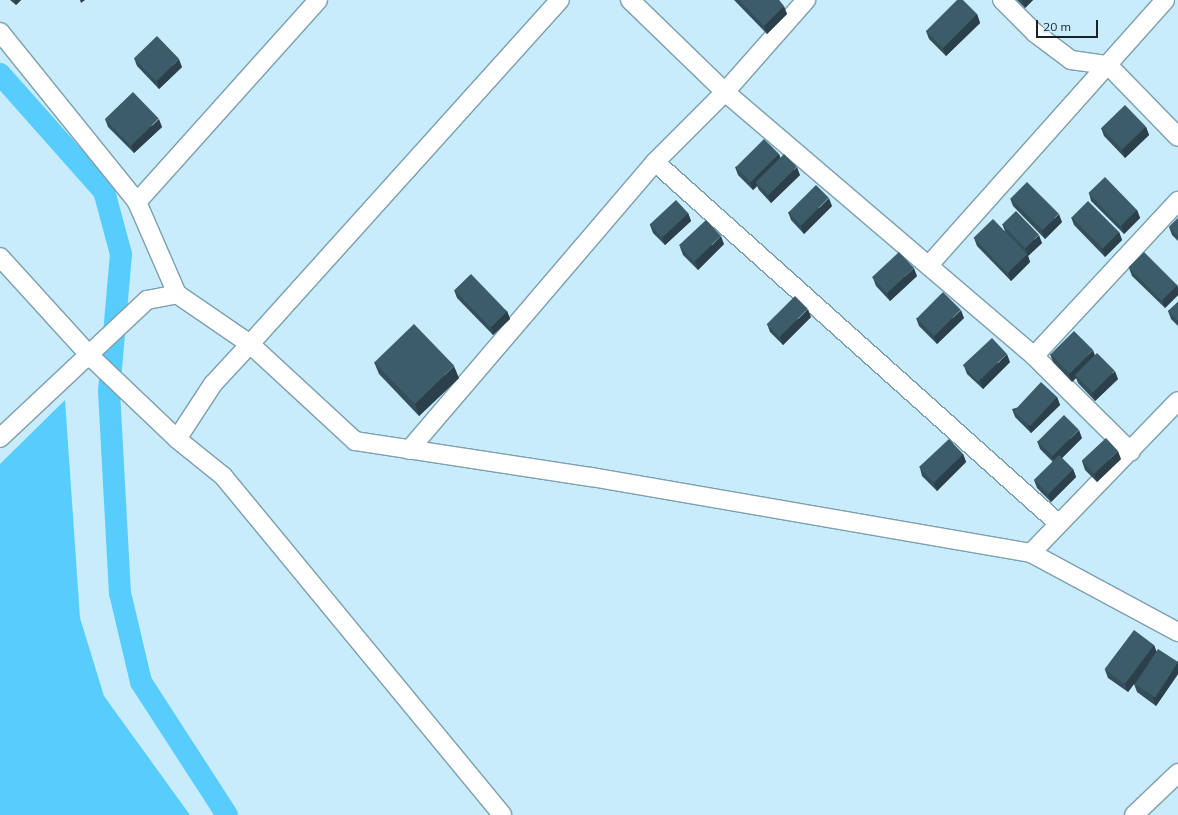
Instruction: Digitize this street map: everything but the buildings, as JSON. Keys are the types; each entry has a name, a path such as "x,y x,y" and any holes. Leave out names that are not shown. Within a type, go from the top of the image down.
{"street":[{"path":"137,202 318,0"},
{"path":"177,439 213,384 560,0"},
{"path":"630,0 725,92 1034,356 1131,452"},
{"path":"409,450 655,162 725,92 806,0"},
{"path":"1002,0 1035,33 1071,60 1108,65 1178,137"},
{"path":"929,265 1165,0"},
{"path":"0,32 137,202 177,294 250,344 355,442 591,477 1030,553 1178,632"},
{"path":"655,162 1059,524"},
{"path":"1034,356 1178,201"},
{"path":"0,257 91,356 177,439 223,476 502,815"},
{"path":"0,438 91,356 147,300 177,294"},
{"path":"1030,553 1131,452 1178,401"},
{"path":"1134,815 1178,773"}],"water":[{"path":"65,400 80,618 104,696 190,815 0,815 0,464"}],"waterway":[{"path":"0,74 104,191 121,254 109,391 120,593 141,682 227,815"}]}
